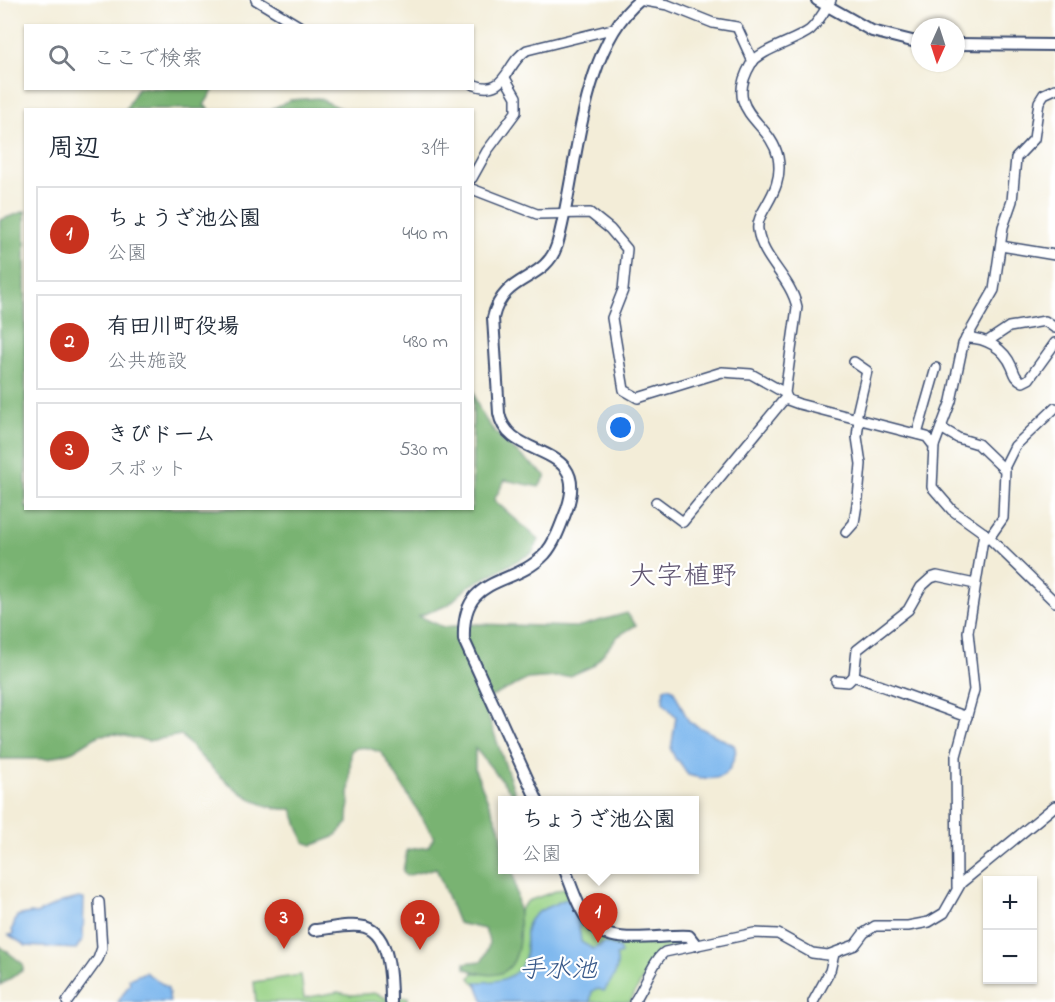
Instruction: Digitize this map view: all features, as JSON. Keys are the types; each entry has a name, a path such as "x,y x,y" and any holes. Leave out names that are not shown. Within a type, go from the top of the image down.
{"street":[{"path":"256,0 296,24"},
{"path":"535,796 464,640 464,615 478,593 535,562 546,553 560,529 571,497 571,482 561,463 513,437 500,421 493,323 495,311 503,293 543,267 554,253 588,90 616,28 639,0 668,5 713,22 737,27 753,62"},
{"path":"817,0 829,3 872,32 911,41"},
{"path":"656,502 683,522 785,395 797,307 794,294 758,232 758,220 775,193 779,167 771,140 744,109 744,83 753,62 808,31 829,3"},
{"path":"474,84 487,87 505,78 513,62 527,50 616,28"},
{"path":"965,44 1055,45"},
{"path":"474,174 487,151 516,112 516,97 505,78"},
{"path":"1055,89 1044,94 1039,102 1034,139 1016,158 1012,201 1003,227 993,290 966,338 951,401 934,446 933,487 952,510 986,536 1055,602"},
{"path":"474,190 537,214 590,213 610,229 627,249 623,290 612,318 624,390 638,398 701,381 722,372 751,374 799,404 917,434 931,439 934,446"},
{"path":"1001,246 1055,255"},
{"path":"988,341 1017,325 1045,321 1055,328"},
{"path":"966,338 988,341 1005,356 1015,376 1023,382 1029,379 1055,343"},
{"path":"846,532 854,524 858,498 861,464 857,418 867,371 854,362"},
{"path":"917,434 936,368"},
{"path":"957,887 954,789 957,749 974,690 968,632 975,584 986,536 1002,518 1004,468 1015,446 1055,408"},
{"path":"941,428 978,444 1004,468"},
{"path":"836,681 848,682 854,676 857,650 908,610 927,580 937,576 975,584"},
{"path":"854,676 967,717"},
{"path":"634,1002 647,984 658,957 696,945 746,933 772,933 782,935 812,953 834,954 855,945 864,933 875,926 908,926 935,920 944,913 957,887 1055,806"},
{"path":"567,874 584,914 600,932 619,937 689,936 696,945"},
{"path":"67,1002 88,974 102,948 99,902"},
{"path":"314,930 362,927 371,931 388,957 391,1002"},
{"path":"813,1002 830,971 834,954"}],"green space":[{"path":"136,90 213,90 204,105 208,108 127,108"},
{"path":"318,98 340,108 274,108 290,100"},
{"path":"24,211 24,510 474,510 474,392 483,416 491,427 546,476 539,487 505,480 494,500 539,540 532,553 469,586 448,605 419,616 443,627 477,624 577,627 627,613 636,625 618,636 593,666 570,676 528,679 483,701 516,796 475,748 475,770 498,825 498,874 514,874 518,906 518,946 513,961 504,972 488,975 465,968 465,963 482,961 488,949 488,937 484,929 458,923 436,868 406,876 403,871 407,850 428,847 434,837 382,753 366,748 351,750 348,823 334,837 313,845 304,842 292,809 276,808 260,803 230,785 181,735 148,741 115,734 99,735 73,751 48,759 0,759 0,220"},
{"name":"手水池","path":"567,887 586,924 605,939 680,940 680,945 657,952 630,1002 484,1002 481,991 470,978 473,973 492,972 521,908 528,901"},
{"path":"0,946 23,964 23,970 0,985"},
{"path":"301,975 304,998 338,992 351,995 377,993 387,999 408,997 408,1002 256,1002 254,982"}],"water":[{"path":"668,687 673,689 689,722 734,745 735,756 725,774 708,779 688,775 676,760 671,750 676,717 663,702 664,689"},
{"path":"84,899 83,939 76,949 26,946 9,935 13,934 12,929 17,916 36,914 62,902"},
{"name":"手水池","path":"566,899 574,907 581,942 593,949 604,943 619,948 621,953 616,955 615,974 604,991 599,989 592,991 590,1002 484,1002 476,982 501,980 515,973 524,961 526,932 530,920 542,910"},
{"path":"145,972 168,988 170,1002 118,1002 130,983 129,979"}],"place":[{"name":"ちょうざ池公園","path":"598,943"},
{"name":"きびドーム","path":"284,949"},
{"name":"有田川町役場","path":"420,950"}],"district":[{"name":"大字植野","path":"683,575"}]}
